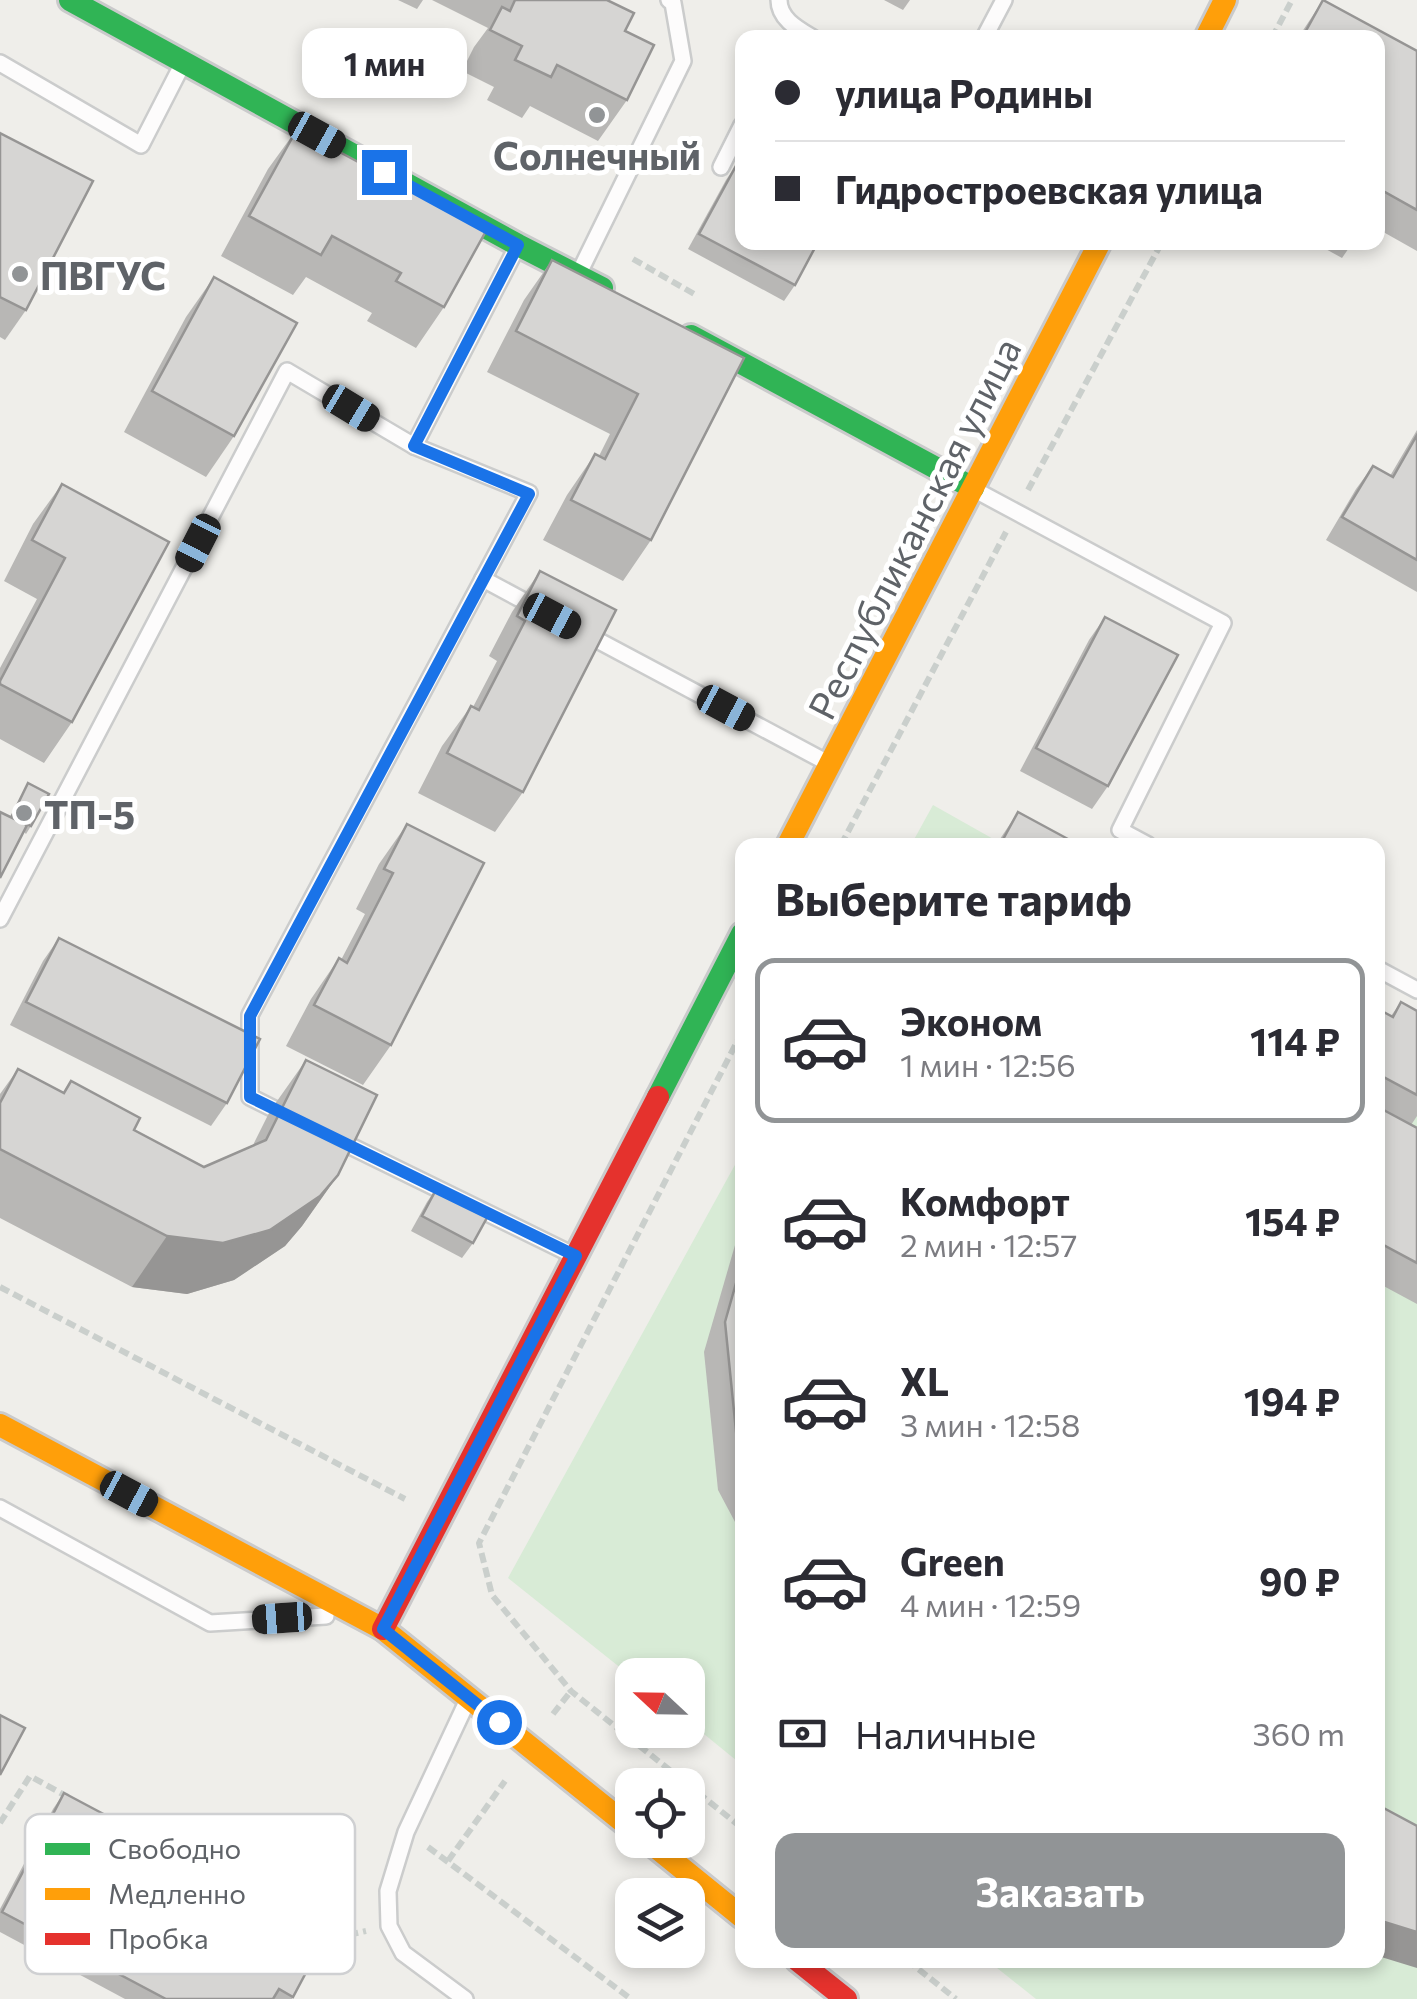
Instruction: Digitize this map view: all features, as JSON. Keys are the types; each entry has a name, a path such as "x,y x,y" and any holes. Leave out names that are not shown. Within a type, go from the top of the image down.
{"street":[{"path":"70,0 103,8 184,62 630,302"},
{"path":"1210,30 1225,0"},
{"name":"Республиканская улица","path":"792,838 1096,250"},
{"path":"664,321 973,488"},
{"path":"383,1629 735,948"},
{"path":"0,1426 383,1629 615,1815"},
{"path":"670,1858 735,1910"},
{"path":"807,1968 846,1999"}],"lane":[{"path":"578,275 682,61 673,3 669,0"},
{"path":"779,0 790,30"},
{"path":"988,30 1004,0"},
{"path":"0,63 141,145 184,62"},
{"path":"721,167 735,139"},
{"path":"414,446 518,245"},
{"path":"0,920 288,372 414,446 529,494 250,1016 250,1097 301,1122"},
{"path":"973,488 1222,623 1120,830 1135,838"},
{"path":"483,579 552,616"},
{"path":"570,626 830,764"},
{"path":"1385,973 1417,990"},
{"path":"318,1130 576,1256"},
{"path":"0,1508 210,1623 354,1614"},
{"path":"465,1999 403,1953 389,1926 388,1891 406,1832 469,1698"}],"path":[{"path":"1276,30 1292,0"},
{"path":"845,838 1158,250"},
{"path":"735,1046 479,1543 492,1594 571,1691 735,1822"},
{"path":"0,1287 440,1518 479,1543"},
{"path":"0,1823 30,1776 80,1803"},
{"path":"406,1832 631,1999"},
{"path":"355,1933 389,1926"},
{"path":"917,1968 956,1999"}],"green space":[{"path":"933,805 992,838 915,838"},
{"path":"1385,1039 1417,1052 1417,1999 1036,1999 997,1968 1385,1968"},
{"path":"735,1165 735,1759 705,1735 705,1658 615,1658 615,1663 508,1578"}],"building":[{"path":"515,0 607,0 634,13 625,31 654,45 627,100 557,65 551,77 515,60 522,46 490,30 502,7 510,11"},
{"path":"1323,0 1378,30 1306,30"},
{"path":"1385,34 1417,51 1417,210 1385,192"},
{"path":"297,129 486,231 444,307 396,281 401,273 332,236 321,255 249,216"},
{"path":"0,133 93,181 26,310 0,297"},
{"path":"735,168 735,250 814,250 795,285 699,234"},
{"path":"552,260 744,358 651,540 571,500 595,454 605,459 638,394 516,331"},
{"path":"214,277 297,323 234,436 152,391"},
{"path":"1417,435 1417,560 1342,517 1373,466 1393,477"},
{"path":"62,484 169,542 72,722 0,684 65,558 32,540"},
{"path":"540,571 616,610 523,792 447,753 471,706 479,710 525,621 517,616"},
{"path":"1105,617 1178,655 1108,786 1036,748"},
{"name":"ТП-5","path":"28,783 49,794 31,826 12,816"},
{"path":"0,812 27,825 0,878"},
{"path":"1018,812 1066,838 1004,838"},
{"path":"407,824 484,863 391,1045 314,1005 339,958 347,963 393,873 384,869"},
{"path":"59,938 260,1039 227,1103 26,1002"},
{"path":"1401,1002 1417,1011 1417,1095 1385,1078 1385,1013 1393,1017"},
{"path":"306,1060 377,1095 338,1175 320,1196 270,1230 223,1243 167,1236 0,1149 0,1103 18,1069 64,1093 71,1081 140,1118 134,1130 204,1167 266,1140"},
{"path":"1385,1111 1417,1128 1417,1263 1385,1246"},
{"path":"438,1186 489,1214 473,1243 422,1216"},
{"path":"735,1287 735,1421 725,1322"},
{"path":"0,1715 25,1728 0,1775"},
{"path":"64,1793 103,1814 53,1814"},
{"path":"1385,1809 1417,1826 1417,1932 1385,1922"},
{"path":"25,1868 25,1924 2,1912"},
{"path":"119,1974 305,1974 293,1997 279,1989 273,1999 166,1999"}],"traffic: fast":[{"path":"70,0 602,288"},
{"path":"691,336 973,488"},
{"path":"658,1097 735,948"}],"traffic: slow":[{"path":"1210,30 1225,0"},
{"path":"792,838 1096,250"},
{"path":"0,1425 383,1629 615,1815"},
{"path":"669,1858 735,1911"}],"traffic: jam":[{"path":"383,1629 658,1097"},
{"path":"807,1968 846,1999"}],"place":[{"name":"Солнечный","path":"597,115"},
{"name":"ПВГУС","path":"20,274"},
{"name":"ТП-5","path":"24,813"}],"route":[{"path":"384,172 518,245 414,446 529,494 250,1016 250,1097 576,1256 383,1629 499,1722"}]}
